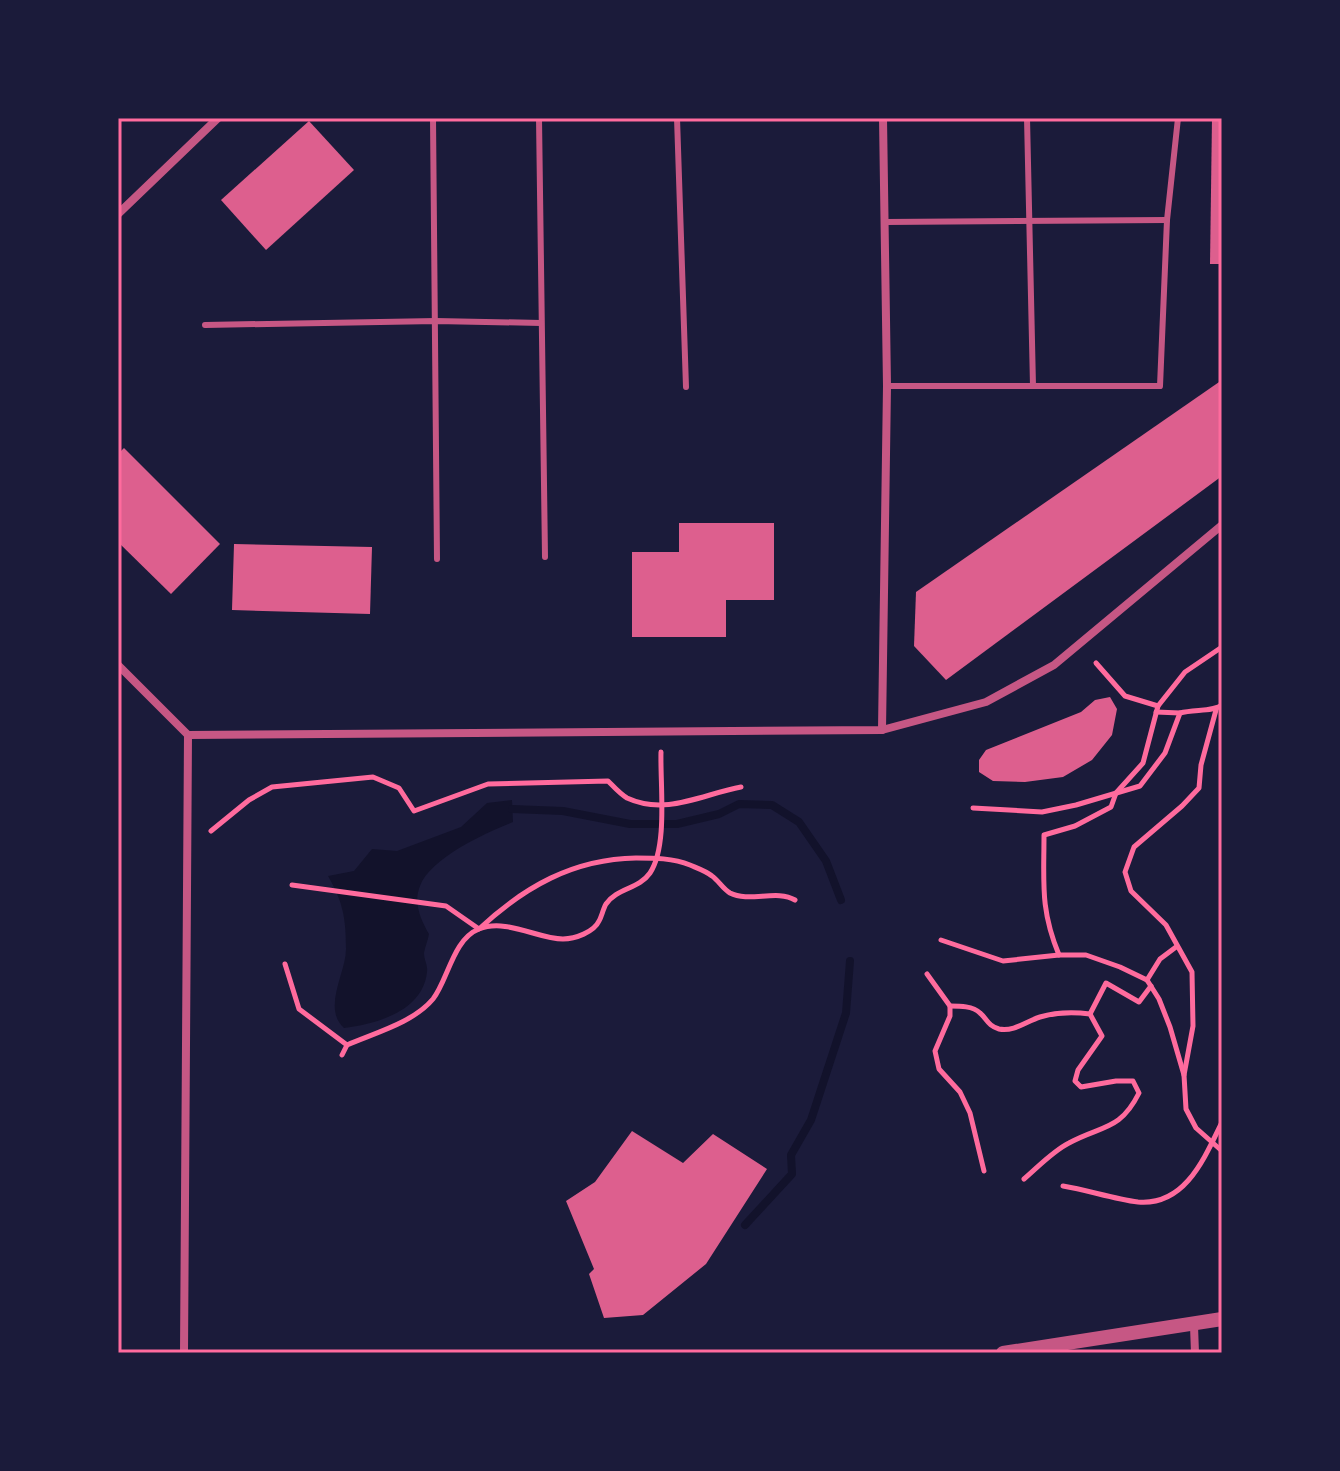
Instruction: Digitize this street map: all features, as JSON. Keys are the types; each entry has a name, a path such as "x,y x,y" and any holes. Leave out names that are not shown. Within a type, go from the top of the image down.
{"street":[{"path":"118,214 218,118"},
{"path":"882,730 887,386 883,118"},
{"path":"188,735 882,730 986,702 1054,665 1222,525"},
{"path":"118,665 188,735 184,1353"},
{"path":"1003,1353 1194,1326 1222,1319"},
{"path":"1194,1326 1195,1353"}],"lane":[{"path":"433,118 437,559"},
{"path":"539,118 545,557"},
{"path":"677,118 686,387"},
{"path":"1027,118 1033,386"},
{"path":"887,386 1160,386 1167,220 1178,118"},
{"path":"885,222 1167,220"},
{"path":"205,325 436,321 541,323"}],"path":[{"path":"1059,955 1043,906 1044,835 1075,826 1111,807 1116,793 1143,763 1157,709 1185,672 1222,647"},
{"path":"1096,663 1125,696 1157,709 1180,713 1195,708 1216,710"},
{"path":"1184,1075 1193,1026 1192,972 1166,925 1131,891 1125,872 1134,847 1199,788 1201,765 1216,710 1222,705"},
{"path":"973,808 1042,812 1140,786 1165,753 1180,713"},
{"path":"292,885 446,906 479,929 511,927 560,939 575,938 598,925 605,905 617,892 636,885 650,873 660,847 661,752"},
{"path":"211,831 249,800 272,787 373,777 399,788 414,811 488,784 608,781 626,798 660,805 684,804 714,792 741,787"},
{"path":"342,1055 347,1045 409,1018 432,999 460,945 503,906 561,871 603,861 656,858 687,863 711,875 731,894 789,896 795,900"},
{"path":"941,940 1003,961 1086,955 1120,967 1149,983 1170,1027 1184,1075 1186,1109 1196,1128 1222,1151"},
{"path":"1090,1014 1106,983 1139,1002 1160,959 1176,947"},
{"path":"285,964 299,1009 347,1045"},
{"path":"927,974 950,1006 950,1016 935,1051 939,1069 960,1092 970,1113 984,1171"},
{"path":"950,1006 968,1007 980,1012 987,1023 998,1029 1014,1028 1040,1017 1069,1012 1090,1014"},
{"path":"1024,1179 1068,1143 1104,1130 1129,1112 1139,1093 1133,1081 1081,1087 1075,1081 1078,1070 1102,1036 1090,1014"},
{"path":"1063,1186 1136,1202 1159,1202 1186,1186 1222,1122"}],"shaded area":[{"path":"512,800 513,822 447,856 420,886 418,905 429,934 424,953 427,972 417,997 408,1006 384,1019 344,1028 335,1011 335,1001 345,958 345,928 343,911 328,876 354,871 372,849 397,851 461,827 487,803"}],"building":[{"path":"1212,118 1222,118 1222,264 1210,264"},
{"path":"309,121 354,170 266,250 221,200"},
{"path":"1222,380 1222,476 946,680 914,646 916,592"},
{"path":"124,448 220,544 171,594 118,542 118,454"},
{"path":"679,523 774,523 774,600 726,600 726,637 632,637 632,552 679,552"},
{"path":"234,544 372,547 370,614 232,610"},
{"path":"1110,697 1117,709 1112,735 1092,760 1063,777 1025,782 993,781 979,772 979,760 986,750 1081,712 1095,700"},
{"path":"632,1131 683,1163 713,1134 767,1169 706,1264 643,1315 604,1318 589,1274 594,1269 566,1201 595,1182"}],"waterway":[{"path":"512,809 563,811 630,824 677,824 719,814 739,804 772,805 799,822 826,861 841,900"},
{"path":"745,1225 792,1174 791,1155 811,1120 846,1013 850,961"}]}
